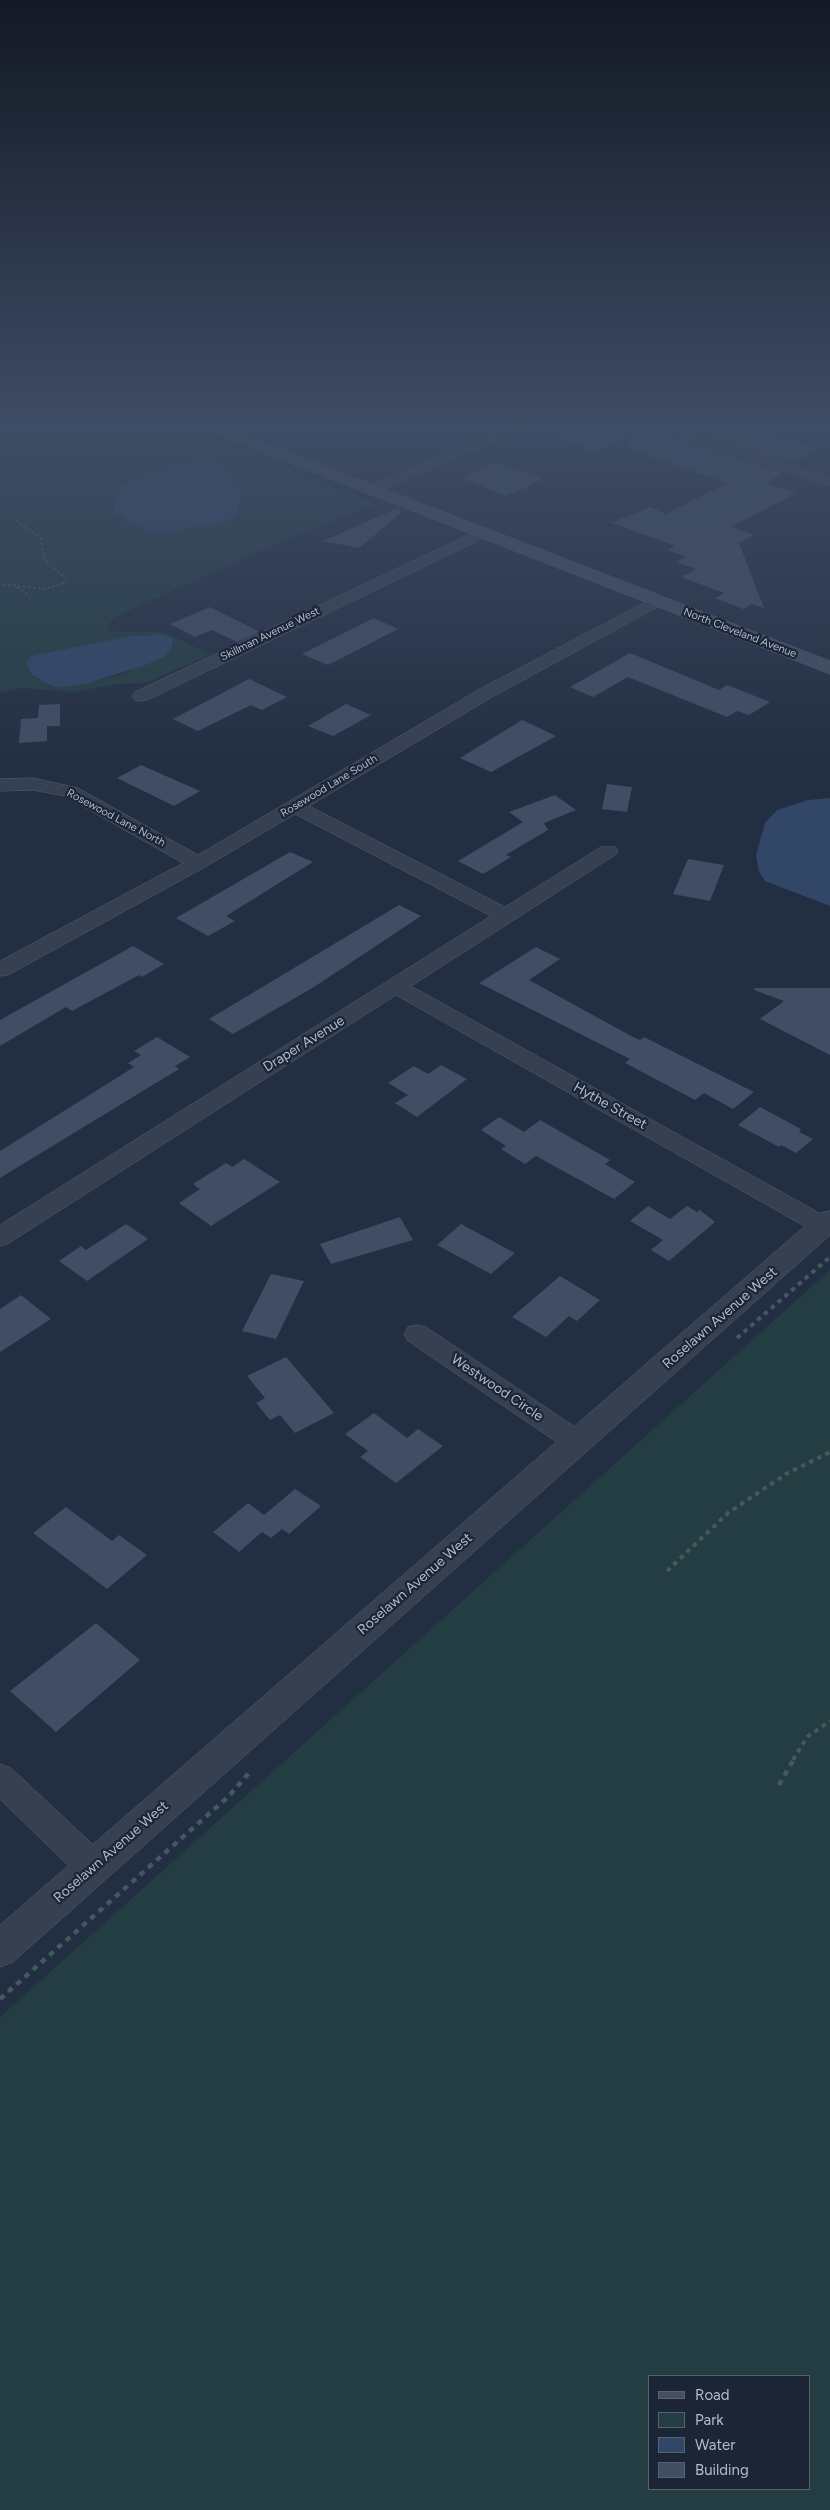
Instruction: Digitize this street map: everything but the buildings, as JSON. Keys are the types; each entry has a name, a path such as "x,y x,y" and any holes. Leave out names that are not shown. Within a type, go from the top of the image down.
{"main road":[{"name":"North Cleveland Avenue","path":"500,541 830,668"}],"street":[{"name":"Skillman Avenue West","path":"141,696 466,541"},
{"name":"Rosewood Lane South","path":"0,970 198,863 486,693 657,601"},
{"name":"Rosewood Lane North","path":"0,785 33,784 71,792 198,863"},
{"path":"295,806 506,916"},
{"name":"Draper Avenue","path":"0,1237 608,851"},
{"name":"Hythe Street","path":"395,986 827,1223"},
{"name":"Roselawn Avenue West","path":"0,1949 827,1223"},
{"name":"Westwood Circle","path":"417,1334 578,1442"},
{"path":"0,1778 93,1867"}],"path":[{"path":"0,584 45,589 63,584 66,579 44,559 41,541"},
{"path":"15,586 30,595"},
{"path":"667,1572 728,1513 786,1474 830,1452"},
{"path":"780,1785 807,1737 830,1721"}],"green space":[{"path":"0,541 282,541 113,618 106,631 164,632 210,654 146,683 118,684 74,692 22,688 0,693","holes":["132,636 165,655 120,675 60,688 52,686 32,675 32,656"]},
{"path":"830,1270 830,2510 0,2510 0,2017"}],"water":[{"path":"165,635 173,639 172,646 165,656 146,665 88,683 60,688 52,686 32,675 26,662 32,656 85,645 132,636"},
{"path":"830,798 830,906 765,881 759,872 756,855 765,823 777,810 808,800"}]}
